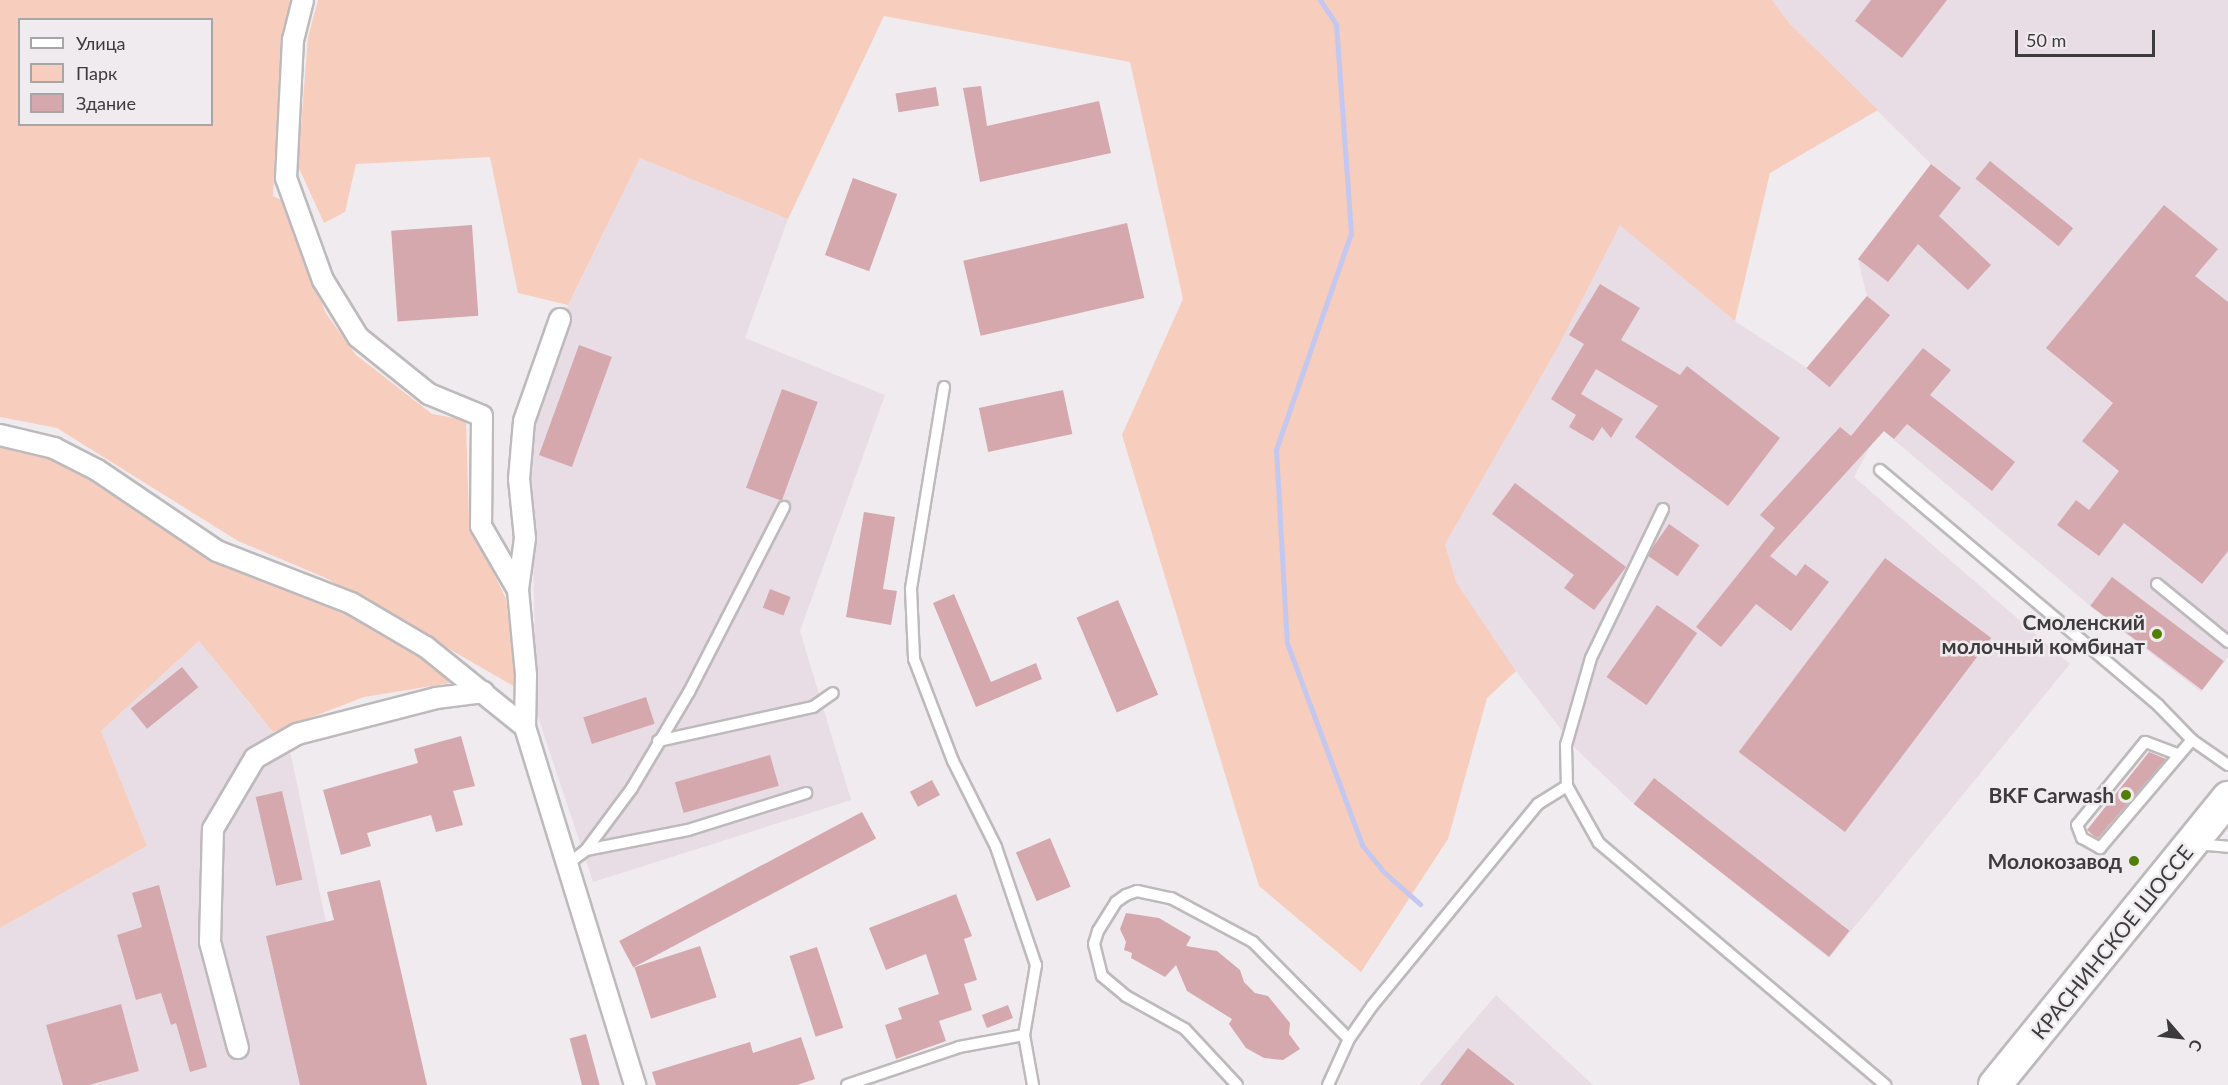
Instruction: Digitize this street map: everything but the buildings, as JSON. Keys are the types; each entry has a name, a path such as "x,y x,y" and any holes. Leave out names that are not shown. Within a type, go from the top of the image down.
{"main road":[{"name":"КРАСНИНСКОЕ ШОССЕ","path":"1995,1085 2228,798"}],"street":[{"path":"303,0 293,40 286,178 323,280 358,337 429,393 482,416 481,526 518,590"},
{"path":"560,319 524,421 519,479 525,538 518,590 526,675 525,727 635,1085"},
{"path":"0,435 54,448 97,470 217,551 351,603 426,647 525,727"},
{"path":"238,1048 210,942 213,830 255,758 308,731 436,698 484,692"}],"lane":[{"path":"944,387 911,589 914,659 953,761 996,847 1036,965 1024,1035 1034,1085"},
{"path":"1880,470 2158,705 2192,740 2228,765"},
{"path":"568,863 586,850 632,788 689,692 784,507"},
{"path":"1663,509 1591,658 1566,745 1567,786 1599,843 1885,1085"},
{"path":"2157,584 2228,642"},
{"path":"658,741 813,707 833,693"},
{"path":"2177,754 2145,742 2077,825 2082,838 2100,848 2177,754 2192,740"},
{"path":"1328,1085 1349,1039 1538,804 1567,786"},
{"path":"586,850 688,830 806,793"},
{"path":"2192,844 2228,847"},
{"path":"1237,1085 1185,1029 1126,996 1102,976 1094,944 1098,931 1116,902 1126,895 1137,891 1171,898 1252,942 1349,1039"},
{"path":"847,1085 959,1047 1024,1035"}],"shaded area":[{"path":"1772,0 2228,0 2228,657 2201,692 2090,606 1880,428 1854,477 2070,664 1829,958 1634,804 1576,749 1516,671 1456,582 1445,544 1557,349 1620,224 1735,321 1807,368 1867,296 1858,259 1931,164 1790,24"},
{"path":"640,158 788,219 745,338 885,395 800,631 851,800 593,882 536,711 531,440 568,305"},
{"path":"199,641 291,755 360,1085 0,1085 0,928 147,846 101,731"},
{"path":"1496,995 1593,1085 1419,1085"}],"green space":[{"path":"0,0 291,0 281,43 273,196 289,204 325,312 356,355 432,414 466,420 469,521 506,599 517,688 326,578 238,541 57,428 0,417"},
{"path":"318,0 1772,0 1790,24 1878,110 1770,173 1735,321 1620,225 1557,349 1445,544 1456,582 1516,671 1487,698 1448,839 1361,972 1259,886 1122,435 1183,299 1130,62 884,16 788,219 640,158 568,305 518,293 490,157 356,164 345,212 324,223 298,166 308,37"},
{"path":"0,445 44,451 193,547 248,574 332,605 420,653 456,682 364,697 273,732 199,641 101,731 147,846 0,928"}],"waterway":[{"path":"1320,0 1336,24 1351,233 1276,449 1287,643 1362,845 1385,873 1420,904"}],"place":[{"name":"Смоленский молочный комбинат","path":"2157,634"},
{"name":"BKF Carwash","path":"2126,795"},
{"name":"Молокозавод","path":"2134,861"}]}
